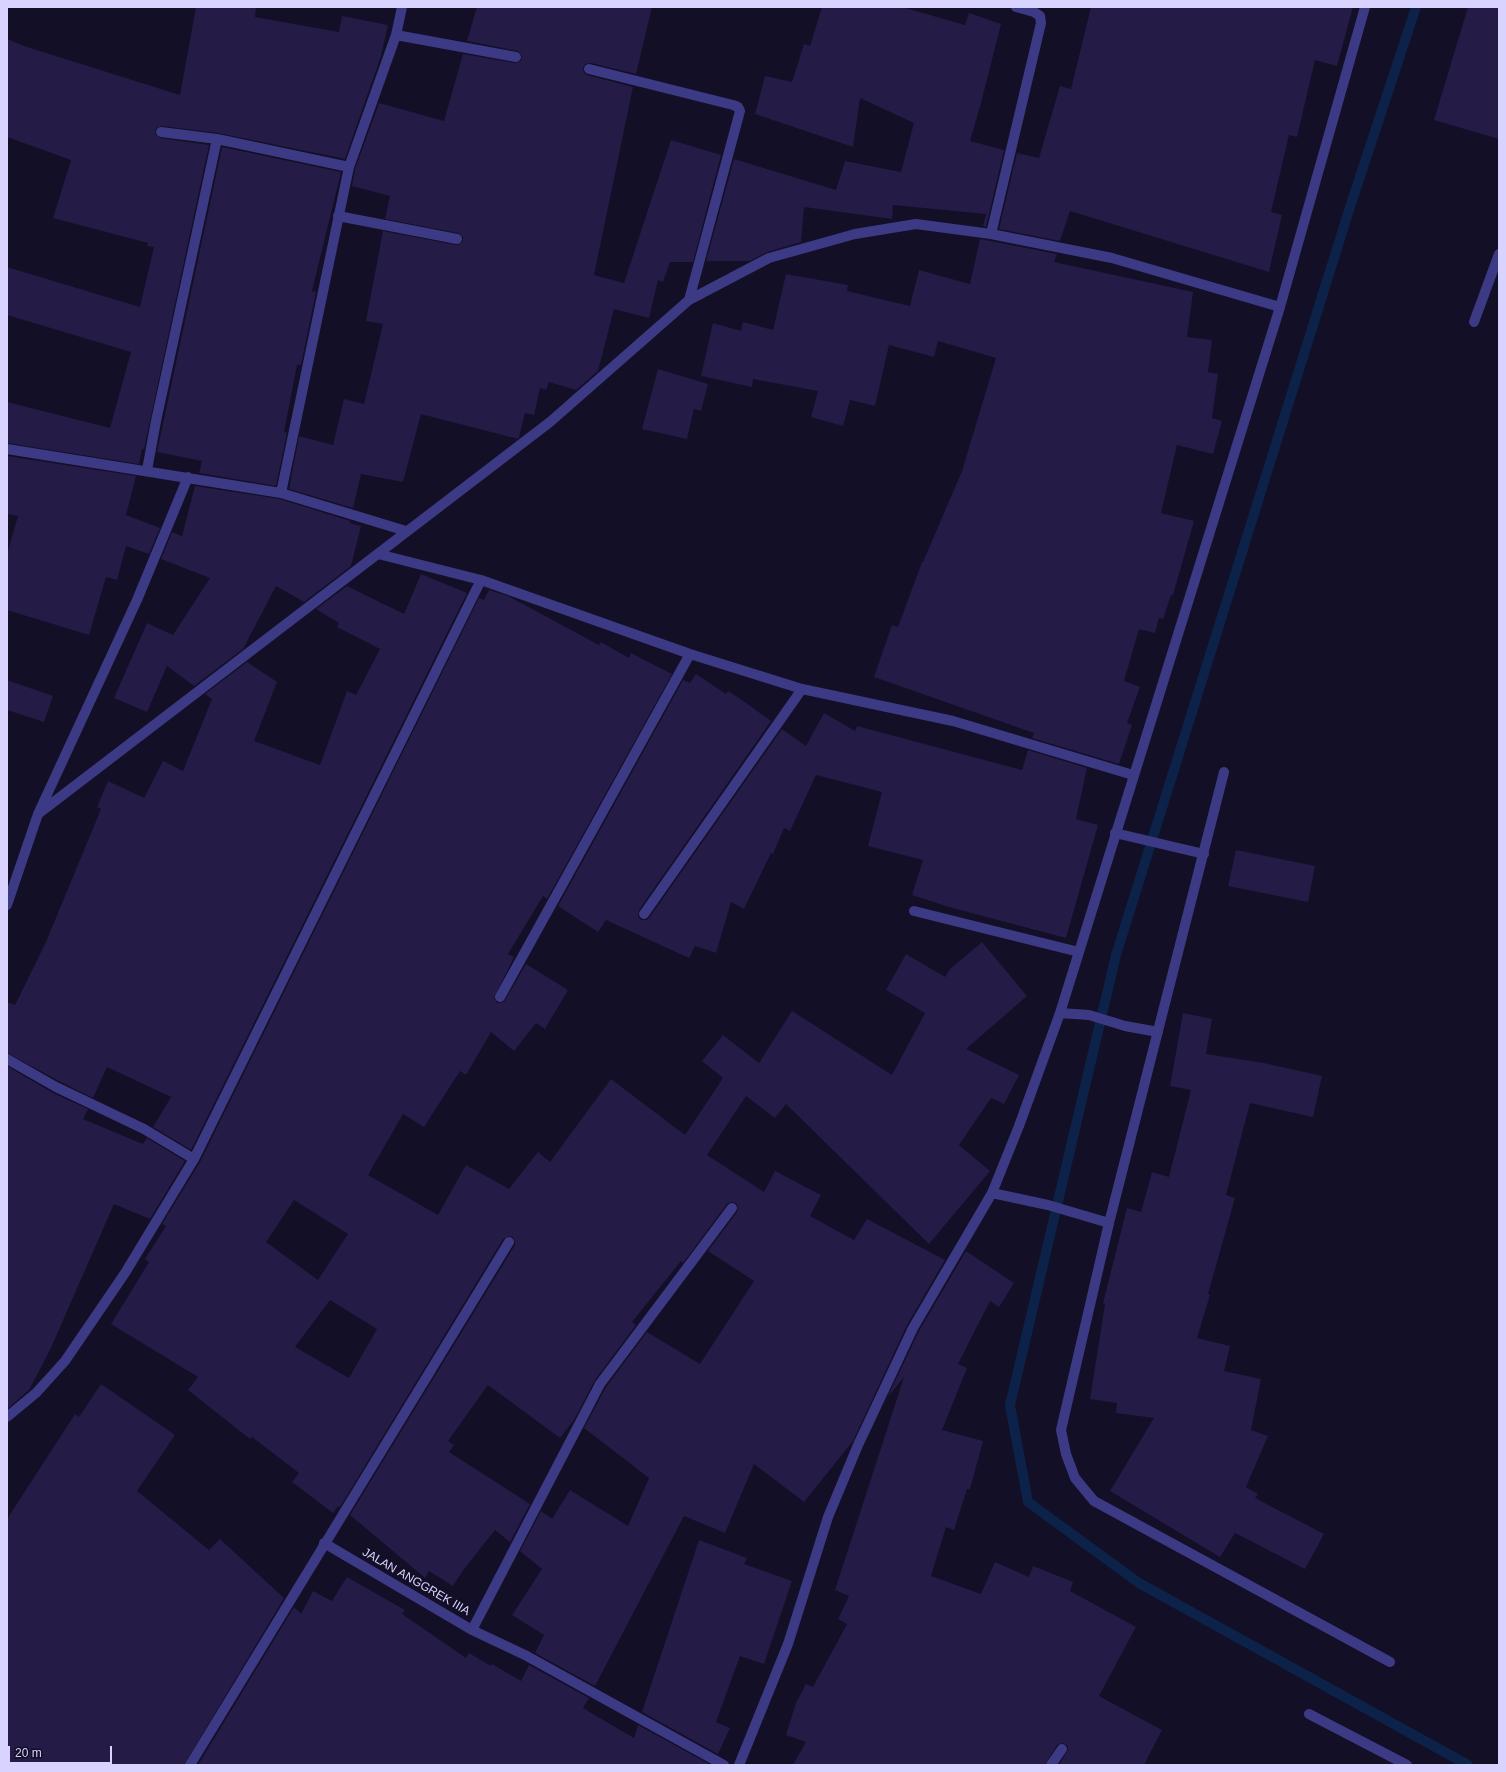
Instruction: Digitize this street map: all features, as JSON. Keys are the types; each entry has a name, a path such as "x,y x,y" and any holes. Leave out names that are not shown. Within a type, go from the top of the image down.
{"street":[{"path":"281,493 349,167 396,35 402,7"},
{"path":"991,234 1041,23 1040,16 1034,12 1016,7"},
{"path":"739,1765 788,1644 828,1517 858,1445 913,1328 992,1193 1060,1013 1280,307 1365,7"},
{"path":"396,35 516,57"},
{"path":"589,69 738,107 740,112 689,300"},
{"path":"161,132 217,139 349,167"},
{"path":"147,470 217,139"},
{"path":"338,216 457,239"},
{"path":"38,814 550,422 689,300 769,258 855,234 916,224 991,234 1112,258 1280,307"},
{"path":"1474,322 1499,254"},
{"path":"7,449 147,470 281,493 406,531"},
{"path":"7,905 38,814 137,600 188,477"},
{"path":"378,554 481,580 690,654 802,689 953,721 1133,775"},
{"path":"7,1417 36,1393 65,1361 125,1273 194,1159 481,580"},
{"path":"500,997 690,654"},
{"path":"644,914 802,689"},
{"path":"1224,772 1109,1223 1061,1430 1066,1454 1075,1478 1094,1501 1390,1662"},
{"path":"1116,833 1204,854"},
{"path":"914,911 1079,952"},
{"path":"1060,1013 1088,1015 1125,1026 1158,1032"},
{"path":"7,1059 56,1087 144,1129 194,1159"},
{"path":"992,1193 1048,1205 1109,1223"},
{"path":"472,1630 600,1384 732,1208"},
{"path":"190,1765 324,1543 509,1242"},
{"name":"JALAN ANGGREK IIIA","path":"324,1543 472,1630 527,1656 724,1765"},
{"path":"1309,1714 1407,1765"},
{"path":"1051,1765 1062,1749"}],"building":[{"path":"196,7 256,7 255,17 339,32 342,16 388,25 381,56 345,159 218,133 162,126 156,128 155,134 160,138 209,145 144,449 142,449 139,464 7,443 7,402 110,428 131,352 7,315 7,267 140,307 154,247 147,246 148,243 53,218 71,160 7,137 7,39 27,47 180,95"},
{"path":"477,7 652,7 636,74 591,63 585,64 583,68 584,73 587,75 633,87 594,275 624,283 671,140 721,155 693,262 670,262 663,282 658,280 649,318 614,309 598,371 576,390 549,382 546,390 540,388 534,415 525,413 518,439 421,414 403,482 361,474 353,508 289,489 299,436 333,445 344,399 364,404 383,324 366,321 383,231 456,245 459,245 463,241 463,237 458,233 385,219 390,196 352,186 355,169 379,103 444,121 463,54 515,63 521,61 522,55 518,51 467,41"},
{"path":"822,7 902,7 965,25 969,13 1001,24 970,141 1004,150 986,227 983,226 986,214 893,205 892,219 804,207 801,242 767,252 750,261 706,261 734,159 836,190 845,161 901,172 914,123 860,98 853,147 755,114 765,76 792,82 804,44 810,46"},
{"path":"1091,7 1353,7 1337,66 1315,60 1297,137 1289,135 1271,212 1282,215 1269,272 1070,211 1060,241 999,229 1017,153 1039,158 1060,86 1071,89"},
{"path":"1468,7 1499,7 1499,139 1434,120"},
{"path":"222,147 341,172 312,291 316,292 301,365 297,365 284,432 287,433 276,486 199,473 202,461 157,452"},
{"path":"980,239 1057,254 1054,262 1193,292 1187,337 1212,340 1208,372 1218,374 1212,418 1222,421 1213,454 1177,445 1161,513 1194,521 1173,595 1171,595 1163,619 1159,618 1155,633 1139,629 1124,681 1140,687 1127,723 1132,725 1119,764 1032,738 1034,733 874,677 892,625 898,627 922,562 962,471 996,358 938,341 934,357 889,345 875,406 850,400 843,426 811,417 818,391 753,379 752,387 701,376 713,323 741,331 743,322 773,330 786,274 848,285 847,291 910,306 919,270 970,284"},
{"path":"658,369 708,384 701,411 694,409 687,439 642,429"},
{"path":"7,456 136,476 126,515 160,528 149,554 126,546 117,580 106,577 89,635 7,610 7,554 18,516 7,514"},
{"path":"195,486 280,499 350,521 350,523 361,526 351,566 304,602 276,586 243,649 194,686 167,666 147,712 114,698 147,623 173,635 210,578 161,559 172,532 182,536"},
{"path":"421,574 467,593 191,1150 153,1127 171,1097 107,1067 93,1098 7,1053 7,1002 15,1005 46,942 101,809 97,807 108,781 144,798 163,761 183,771 212,699 205,694 247,662 277,682 254,741 320,765 347,691 356,695 380,649 337,627 339,623 316,609 347,586 404,614"},
{"path":"489,590 508,596 599,645 601,642 629,658 631,653 672,674 547,899 543,896 508,954 514,957 494,998 497,1003 504,1002 526,964 568,990 545,1029 536,1023 514,1051 491,1032 466,1075 460,1071 424,1127 403,1114 368,1175 438,1215 466,1165 509,1189 538,1152 550,1162 611,1079 685,1135 723,1078 702,1061 723,1035 759,1063 792,1011 892,1075 925,1013 886,990 906,954 945,977 950,969 982,942 1027,996 966,1049 1019,1075 1004,1104 991,1098 959,1145 990,1171 929,1244 786,1104 775,1118 746,1096 707,1155 764,1192 775,1171 821,1195 810,1216 854,1240 867,1219 945,1260 907,1325 853,1441 804,1502 754,1464 725,1533 684,1516 595,1686 535,1653 544,1635 512,1615 542,1569 520,1551 541,1511 552,1519 570,1490 628,1526 649,1478 584,1428 606,1387 647,1332 700,1364 754,1281 708,1251 737,1212 738,1208 736,1203 732,1202 727,1204 683,1263 681,1261 632,1322 636,1325 595,1380 574,1420 560,1438 488,1385 448,1441 454,1445 449,1452 530,1504 510,1542 495,1530 464,1569 453,1586 429,1571 425,1578 350,1515 515,1245 513,1237 509,1236 503,1239 340,1507 338,1506 333,1513 292,1482 299,1473 252,1437 250,1439 188,1390 198,1377 111,1324 149,1262 145,1259 166,1226 162,1224 200,1162 479,598 484,600","holes":["294,1200 348,1234 318,1280 266,1242","330,1300 377,1329 349,1378 295,1347"]},
{"path":"696,674 726,694 728,691 771,721 639,910 638,916 641,920 646,920 649,918 782,729 806,746 824,713 855,731 857,726 1022,770 1028,750 1087,768 1076,819 1098,825 1066,938 949,907 912,895 923,860 868,846 882,792 816,775 790,831 784,828 773,854 771,853 744,909 731,902 716,953 695,946 689,958 606,920 598,932 558,906 683,680 690,683"},
{"path":"7,680 53,696 44,722 7,710"},
{"path":"1236,850 1315,866 1308,902 1228,886"},
{"path":"1183,1013 1212,1019 1206,1054 1264,1063 1322,1076 1313,1117 1250,1103 1226,1195 1235,1198 1208,1294 1210,1295 1197,1338 1230,1346 1224,1371 1261,1379 1251,1430 1268,1436 1246,1487 1258,1494 1255,1498 1324,1534 1305,1569 1235,1533 1220,1557 1110,1491 1154,1418 1116,1413 1117,1403 1090,1399 1105,1304 1103,1303 1127,1208 1141,1212 1152,1172 1169,1177 1191,1090 1170,1086"},
{"path":"7,1066 53,1093 88,1109 83,1119 143,1144 147,1138 185,1161 150,1219 114,1204 50,1350 29,1390 7,1409"},
{"path":"966,1251 1014,1283 999,1307 990,1301 958,1364 967,1368 942,1430 983,1441 970,1489 967,1489 954,1530 946,1527 931,1576 981,1594 995,1562 1029,1577 1033,1566 1073,1582 1070,1591 1136,1627 1099,1696 1162,1730 1144,1765 1059,1765 1068,1750 1068,1746 1062,1743 1057,1745 1045,1765 793,1765 806,1742 786,1735 796,1703 806,1684 813,1687 847,1624 838,1619 849,1596 835,1590 904,1377 887,1398 919,1331"},
{"path":"101,1384 175,1435 137,1491 209,1550 220,1539 284,1598 184,1765 7,1765 7,1519 75,1414 79,1417"},
{"path":"699,1540 747,1558 744,1564 792,1581 764,1664 740,1656 716,1722 730,1728 718,1754 642,1712"},
{"path":"347,1577 405,1610 402,1614 466,1658 469,1653 491,1666 492,1664 521,1681 529,1665 589,1698 583,1708 634,1738 638,1725 711,1765 198,1765 294,1607 301,1614 313,1591 332,1601"}],"waterway":[{"path":"1416,7 1350,207 1116,955 1010,1405 1028,1502 1139,1583 1468,1765"}]}
